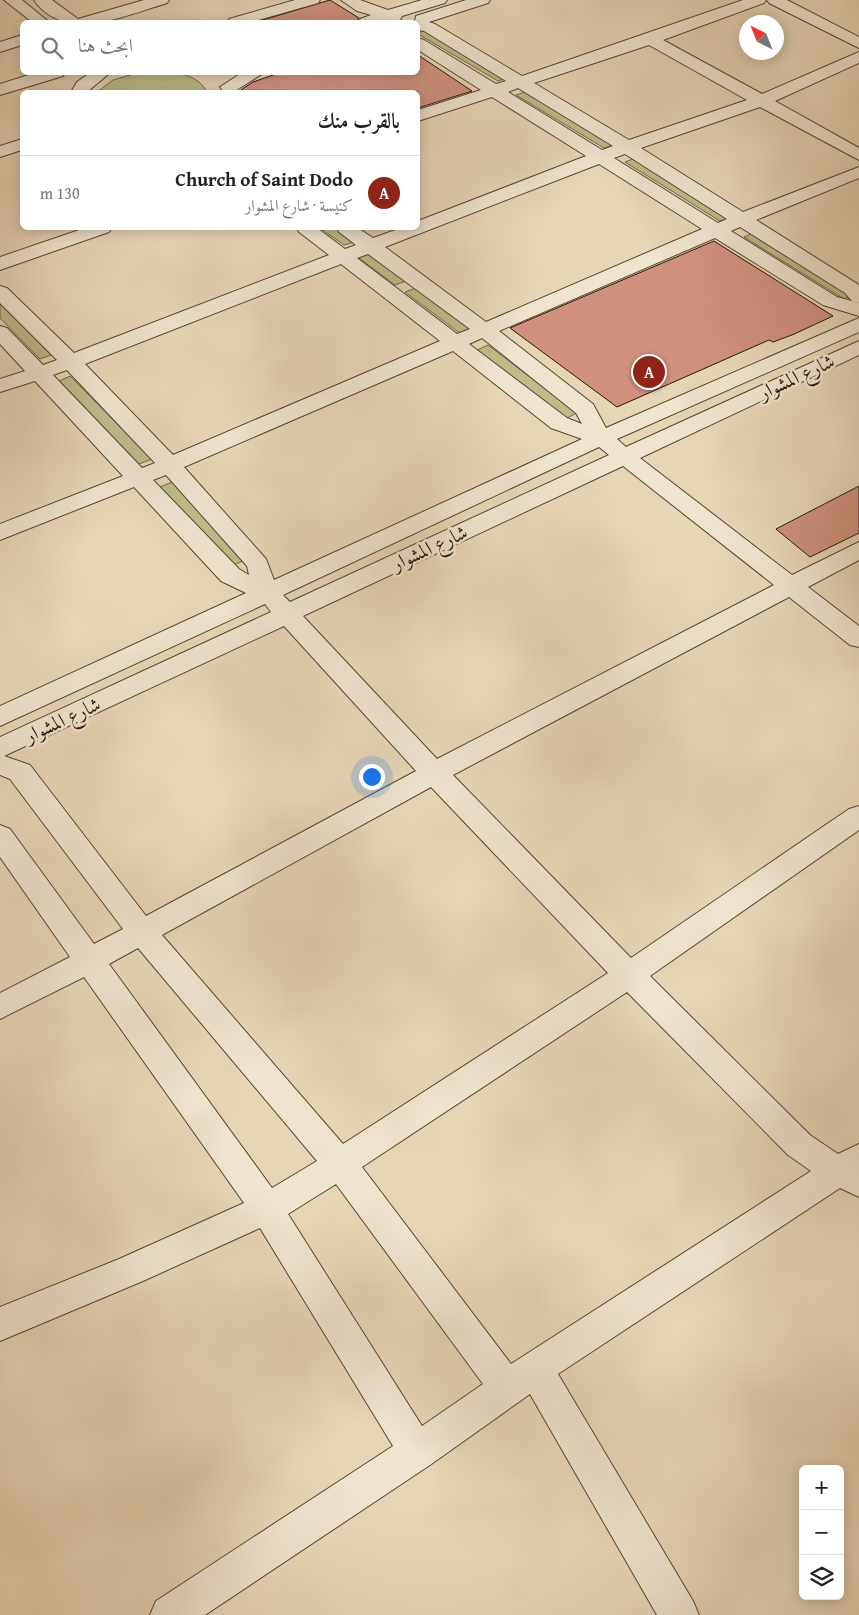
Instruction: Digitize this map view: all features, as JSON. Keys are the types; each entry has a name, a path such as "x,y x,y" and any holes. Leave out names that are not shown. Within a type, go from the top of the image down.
{"street":[{"path":"12,0 38,20"},
{"path":"42,0 69,20"},
{"path":"90,20 161,0"},
{"path":"242,20 312,0"},
{"path":"349,0 363,8 396,19 440,0"},
{"path":"382,0 396,19"},
{"path":"417,20 482,0"},
{"path":"420,115 650,39 758,0"},
{"path":"775,0 859,43"},
{"path":"420,25 429,26 521,81 852,289 859,297"},
{"path":"650,39 763,100 859,155"},
{"path":"0,47 20,41"},
{"path":"420,44 830,301 859,310"},
{"path":"420,226 627,147 763,100 859,57"},
{"path":"0,90 47,75"},
{"path":"81,90 95,75"},
{"path":"225,85 250,75"},
{"path":"0,139 20,133"},
{"path":"0,152 20,145"},
{"path":"0,533 170,465 486,331 740,220 859,172"},
{"path":"0,264 96,230"},
{"path":"309,230 558,423 602,438 859,638"},
{"path":"349,230 486,331 585,409 602,438"},
{"path":"0,386 71,362 410,230"},
{"path":"0,292 71,362 170,465 258,564 266,593"},
{"name":"شارع المشوار","path":"0,717 602,438 859,324"},
{"path":"0,332 230,575 266,593 288,614 434,773 629,975 799,1145 852,1171"},
{"name":"شارع المشوار","path":"0,748 623,455 859,347"},
{"path":"0,1007 143,933 434,773 859,550"},
{"path":"0,765 20,772 143,933 522,1379 679,1615"},
{"path":"0,1324 131,1270 267,1209 340,1164 629,975 859,816"},
{"path":"0,836 267,1209 418,1452"},
{"path":"170,1615 418,1452 522,1379 852,1171"}],"shaded area":[{"path":"424,30 506,78 498,81 420,35 420,33"},
{"path":"130,75 184,75 195,79 206,90 100,90 113,80"},
{"path":"525,92 613,145 604,148 516,95"},
{"path":"635,158 730,218 720,221 625,162"},
{"path":"323,230 338,230 354,242 344,245"},
{"path":"753,233 853,295 844,299 744,237"},
{"path":"370,253 406,281 395,285 359,258"},
{"path":"416,288 471,330 461,334 405,292"},
{"path":"0,303 51,355 40,359 0,318"},
{"path":"488,345 577,413 565,419 477,350"},
{"path":"70,376 152,459 139,464 59,381"},
{"path":"172,482 245,560 234,565 160,487"}],"building":[{"path":"330,0 359,18 358,20 263,20"},
{"path":"420,56 472,91 420,107 420,90 241,90 253,82 273,75 420,75"},
{"path":"714,241 833,316 792,335 773,342 769,340 617,407 510,328"},
{"path":"859,486 859,533 810,557 776,529"}],"place":[{"name":"Church of Saint Dodo","path":"649,372"}]}
